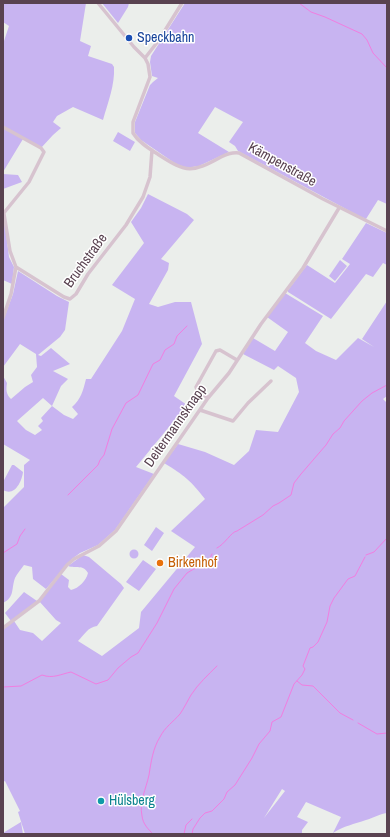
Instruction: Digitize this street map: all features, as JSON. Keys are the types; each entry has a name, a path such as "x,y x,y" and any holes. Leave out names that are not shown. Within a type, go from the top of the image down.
{"street":[{"name":"Kämpenstraße","path":"98,3 145,58 148,64 150,77 133,122 133,133 140,141 176,166 186,169 199,168 228,154 234,152 239,153 339,208 387,231"},
{"path":"145,58 159,40 182,3"},
{"path":"3,127 41,148 44,152 29,182 4,214 10,251 16,267 12,294 3,318"},
{"name":"Bruchstraße","path":"16,267 67,299 72,298 88,274 126,225 143,198 149,182 152,150"},
{"name":"Deitermannsknapp","path":"3,628 39,600 67,565 74,559 99,546 116,531 208,398 238,360 261,324 303,268 339,208"},
{"path":"208,398 196,388 216,351 220,350 238,360"},
{"path":"200,410 233,421 248,403 271,381"}],"shaded area":[{"path":"3,3 86,3 80,41 91,46 88,56 112,64 114,67 112,87 103,120 73,107 57,116 53,122 61,128 41,148 3,126 3,44 9,26 3,22"},
{"path":"102,3 129,3 118,23"},
{"path":"185,3 387,3 387,204 378,200 366,219 238,151 235,146 229,142 243,122 215,107 198,133 229,152 199,166 186,168 176,164 141,140 135,133 135,122 150,85 158,78 152,76 150,62 151,56"},
{"path":"3,128 23,139 3,172"},
{"path":"118,132 135,142 130,151 113,141"},
{"path":"3,174 18,175 22,182 3,189"},
{"path":"148,194 187,214 194,220 161,259 169,263 168,270 149,304 158,307 175,302 191,302 202,344 174,396 187,405 136,467 154,474 115,530 98,545 80,553 72,559 46,589 33,579 32,567 24,565 15,578 11,595 7,601 3,603 3,508 24,487 24,465 30,460 3,444 3,376 7,383 7,394 11,399 33,382 31,375 37,367 36,354 20,344 3,367 3,321 13,294 18,271 69,302 65,330 60,337 38,355 41,356 51,348 70,364 53,371 68,379 61,386 52,406 64,415 73,419 78,414 72,407 78,401 86,379 91,379 122,331 135,299 112,285 144,243 131,222 141,208","holes":["43,398 52,406 41,418 43,421 38,426 42,430 35,435 26,430 17,421"]},
{"path":"3,220 5,224 9,257 14,267 12,284 3,280"},
{"path":"366,223 387,233 387,265 383,263 373,277 366,274 331,319 288,292 307,265 335,283 350,264 342,259"},
{"path":"340,260 347,266 335,281 329,276"},
{"path":"285,293 323,316 305,343 316,351 336,360 358,338 374,347 362,339 387,301 387,396 383,399 387,403 387,813 349,825 333,833 341,817 306,802 297,817 308,822 302,830 302,834 25,834 18,812 20,811 5,781 3,782 3,629 14,621 20,630 33,633 42,641 61,623 56,620 39,601 61,574 69,580 68,587 71,590 82,584 88,573 86,570 68,566 83,555 89,557 124,588 97,626 89,630 78,641 102,656 139,628 141,612 195,547 171,531 205,499 196,487 187,479 164,463 178,444 205,452 234,465 249,451 256,430 278,432 299,392 296,378 278,366 274,370 243,354 253,338 275,351 288,332 267,317","holes":["282,789 285,791 264,818"]},
{"path":"12,465 23,472 17,487 14,490 7,492 3,490 3,482"},
{"path":"156,527 164,533 152,551 144,545"},
{"path":"132,550 136,550 138,554 136,558 132,558 130,556 130,552"},
{"path":"143,560 156,569 139,591 126,582"},
{"path":"24,592 37,601 11,621 5,613"},
{"path":"21,822 23,834 3,834 3,833"}],"waterway":[{"path":"299,3 311,12 362,34 367,40 373,53 387,68"},
{"path":"68,495 98,465 104,455 112,429 126,403 138,395 153,364 160,360 165,350 174,344 177,336 187,326"},
{"path":"217,548 235,532 263,515 273,506 291,495 294,483 326,445 333,434 340,428 344,421 362,401 372,393 387,385"},
{"path":"3,553 17,544 25,529"},
{"path":"366,555 374,552 387,538"},
{"path":"3,687 21,686 42,675 53,676 71,672 96,684 108,680 118,668 138,653 157,623 174,589 187,573 209,560 212,554"},
{"path":"192,834 193,829 200,818 205,813 212,811 224,799 227,792 235,785 259,744 270,731 272,722 281,717 294,684 305,669 303,666 310,648 318,642 327,622 330,606 334,598 348,579 355,576 365,557"},
{"path":"153,834 143,821 141,806 156,746 164,730 180,714 194,691 217,666"},
{"path":"297,681 302,685 313,686 340,713 353,720"},
{"path":"358,723 377,734 387,733"},
{"path":"184,834 186,825 192,819"}],"place":[{"name":"Speckbahn","path":"129,38"},
{"name":"Birkenhof","path":"160,563"},
{"name":"Hülsberg","path":"101,801"}]}
